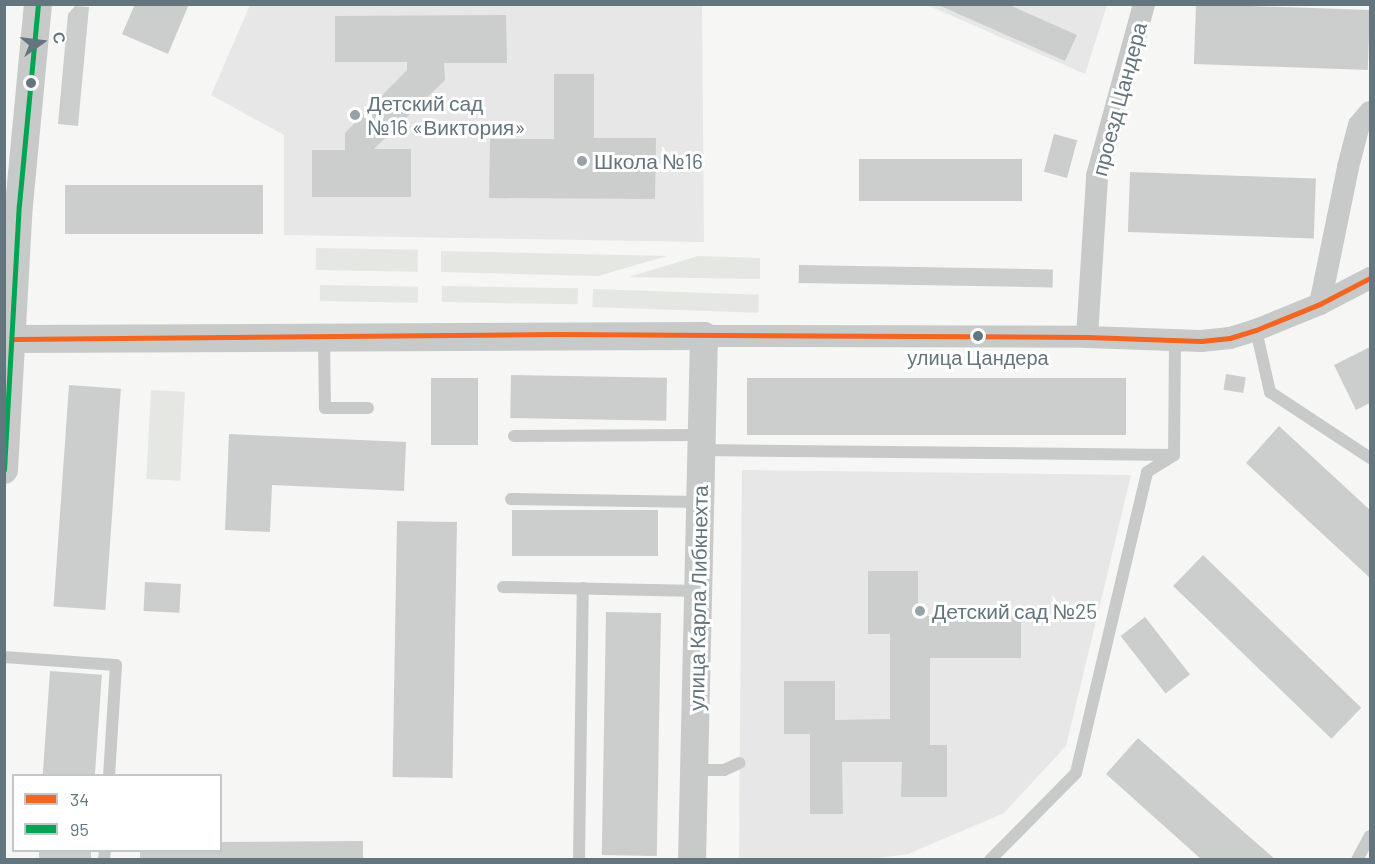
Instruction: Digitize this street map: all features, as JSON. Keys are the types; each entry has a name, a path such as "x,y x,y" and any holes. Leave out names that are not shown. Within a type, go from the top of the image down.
{"street":[{"path":"4,470 14,339 19,205 38,4"},
{"name":"проезд Цандера","path":"1087,337 1097,176 1144,4"},
{"path":"1320,304 1348,167 1359,125 1371,112"},
{"path":"14,339 704,336 1087,337 1175,340 1230,338 1320,304 1371,278"},
{"name":"улица Карла Либкнехта","path":"692,860 704,336"}],"lane":[{"path":"1256,330 1270,392 1371,458"},
{"path":"324,338 325,408 368,408"},
{"path":"1173,455 1175,340"},
{"path":"514,436 1173,455"},
{"path":"990,860 1076,773 1147,472 1173,455"},
{"path":"511,499 700,501"},
{"path":"503,587 699,591"},
{"path":"579,860 583,588"},
{"path":"4,657 116,665 109,774"},
{"path":"694,770 724,770 740,763"},
{"path":"1357,860 1371,837"}],"shaded area":[{"path":"250,5 702,5 704,242 284,235 284,135 211,95"},
{"path":"927,5 1107,5 1085,74"},
{"path":"316,248 418,250 418,272 316,270"},
{"path":"441,251 667,256 598,276 441,272"},
{"path":"698,256 760,258 760,279 629,277"},
{"path":"320,285 418,287 418,303 320,301"},
{"path":"442,286 578,288 578,304 442,302"},
{"path":"593,289 759,295 758,313 592,307"},
{"path":"151,390 185,392 180,481 146,479"},
{"name":"Детский сад №25","path":"742,470 1131,475 1066,746 1004,813 908,854 863,860 739,860"}],"building":[{"path":"135,4 189,4 168,54 122,34"},
{"path":"936,4 1007,4 1077,35 1065,61"},
{"path":"1196,4 1370,10 1368,70 1194,64"},
{"path":"75,6 89,7 78,126 58,124 68,14"},
{"path":"506,15 507,63 444,63 445,80 374,149 411,149 411,197 312,197 312,150 345,150 345,133 407,70 407,62 335,62 335,16"},
{"path":"554,74 594,74 594,138 656,138 655,199 489,198 490,139 554,139"},
{"path":"1054,134 1077,140 1067,178 1044,172"},
{"path":"859,159 1022,159 1022,201 859,201"},
{"path":"1130,172 1316,178 1314,238 1128,232"},
{"path":"65,185 263,185 263,234 65,234"},
{"path":"799,265 1053,269 1053,287 799,283"},
{"path":"1370,347 1370,403 1356,410 1334,365"},
{"path":"1226,374 1246,377 1243,393 1223,390"},
{"path":"511,375 667,378 666,421 510,418"},
{"path":"431,378 478,378 478,445 431,445"},
{"path":"747,378 1126,378 1126,435 747,435"},
{"path":"69,385 121,389 105,610 54,606"},
{"path":"1279,426 1370,510 1370,578 1246,463"},
{"path":"229,434 406,442 404,491 272,485 270,532 225,530"},
{"path":"512,510 658,510 658,556 512,556"},
{"path":"397,521 457,522 453,778 393,777"},
{"path":"1203,555 1361,708 1331,739 1173,586"},
{"path":"868,571 918,571 918,616 1021,616 1021,658 930,658 930,745 947,745 947,797 901,797 902,762 842,762 843,814 810,814 810,734 784,734 784,681 835,681 835,720 890,719 890,634 868,634"},
{"path":"145,582 181,584 179,613 143,611"},
{"path":"606,612 661,613 657,856 602,855"},
{"path":"1145,617 1190,675 1166,694 1121,636"},
{"path":"50,671 102,675 95,774 43,774"},
{"path":"1138,738 1276,860 1202,860 1106,774"},
{"path":"363,841 363,860 140,860 140,852 222,852 222,842"},
{"path":"39,852 91,852 91,860 39,860"}],"transit line":[{"name":"95","path":"4,470 19,205 38,4"},
{"name":"34","path":"14,339 555,334 1087,337 1201,341 1230,338 1256,330 1320,304 1370,278"}],"place":[{"name":"Детский сад №16 «Виктория»","path":"355,115"},
{"name":"Школа №16","path":"582,161"},
{"name":"улица Цандера","path":"978,336"},
{"name":"Детский сад №25","path":"920,611"}]}
